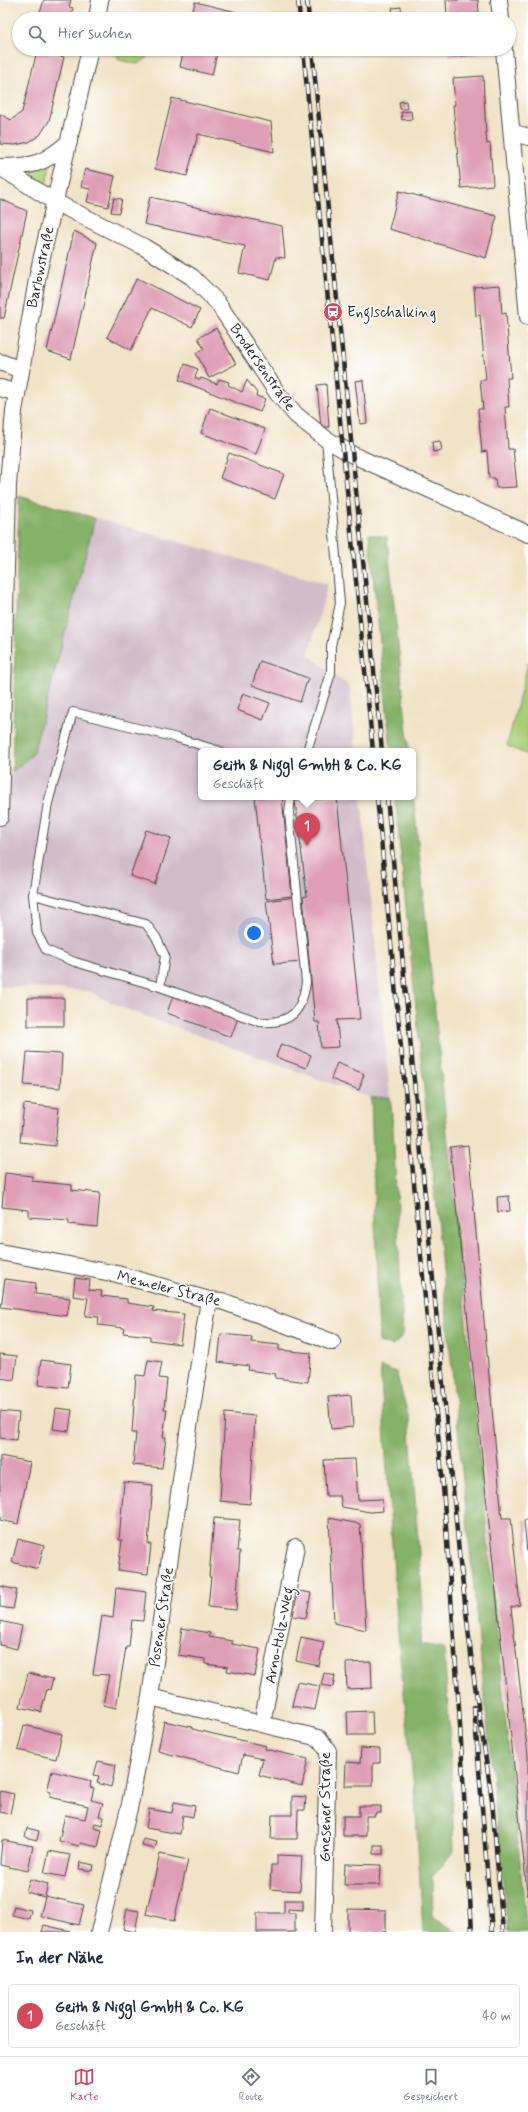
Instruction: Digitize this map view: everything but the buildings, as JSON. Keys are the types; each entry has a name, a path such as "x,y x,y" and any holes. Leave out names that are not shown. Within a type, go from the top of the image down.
{"street":[{"path":"98,12 100,0"},
{"path":"499,0 500,12"},
{"name":"Barlowstraße","path":"0,817 3,605 8,486 17,393 38,274 88,56"},
{"path":"505,56 528,317"},
{"path":"512,132 528,137"},
{"path":"0,167 26,167 32,165 51,158 69,142"},
{"name":"Brodersenstraße","path":"0,167 55,202 144,247 192,277 218,302 278,394 296,415 326,439 353,455 528,534"},
{"path":"0,362 21,370"},
{"path":"0,388 17,393"},
{"name":"Memeler Straße","path":"0,1252 117,1274 209,1300 222,1301 332,1342"},
{"name":"Posener Straße","path":"100,1932 130,1804 150,1697 185,1452 209,1300"},
{"name":"Arno-Holz-Weg","path":"262,1724 296,1547"},
{"name":"Gnesener Straße","path":"150,1697 319,1738 328,1751 323,1932"}],"lane":[{"path":"308,748 331,674 331,646 340,603 326,439"},
{"path":"210,748 177,738 73,712 48,803 34,895 37,933 46,950 75,962 160,987 260,1022 277,1024 289,1018 299,1009 304,996 306,982 289,813 291,800"},
{"path":"34,895 146,924 156,937 166,956 160,987"}],"shaded area":[{"path":"95,518 328,584 308,655 350,687 356,748 198,748 198,800 361,800 390,1097 371,1098 123,1008 88,991 0,986 0,782 33,754"}],"green space":[{"path":"118,56 147,56 146,59 138,64 119,60"},
{"path":"51,161 46,185 24,173"},
{"path":"19,496 95,518 33,754 12,772"},
{"path":"369,534 387,537 409,748 391,748"},
{"path":"528,663 528,755 507,746"},
{"path":"395,800 414,800 527,1932 508,1932"},
{"path":"390,1097 393,1126 403,1336 393,1346 379,1342 371,1098"},
{"path":"380,1367 396,1372 409,1418 423,1608 420,1644 444,1648 450,1740 454,1852 432,1877 433,1917 457,1932 423,1932 415,1797 399,1647"}],"railway":[{"path":"298,0 299,12"},
{"path":"307,0 308,12"},
{"path":"304,56 373,748"},
{"path":"313,56 382,748"},
{"path":"377,800 443,1486 459,1708 472,1932"},
{"path":"387,800 461,1573"},
{"path":"461,1568 473,1672 492,1800 503,1932"},
{"path":"474,1707 492,1932"}],"place":[{"name":"Englschalking","path":"333,312"},
{"name":"Geith & Niggl GmbH & Co. KG","path":"307,846"}]}
